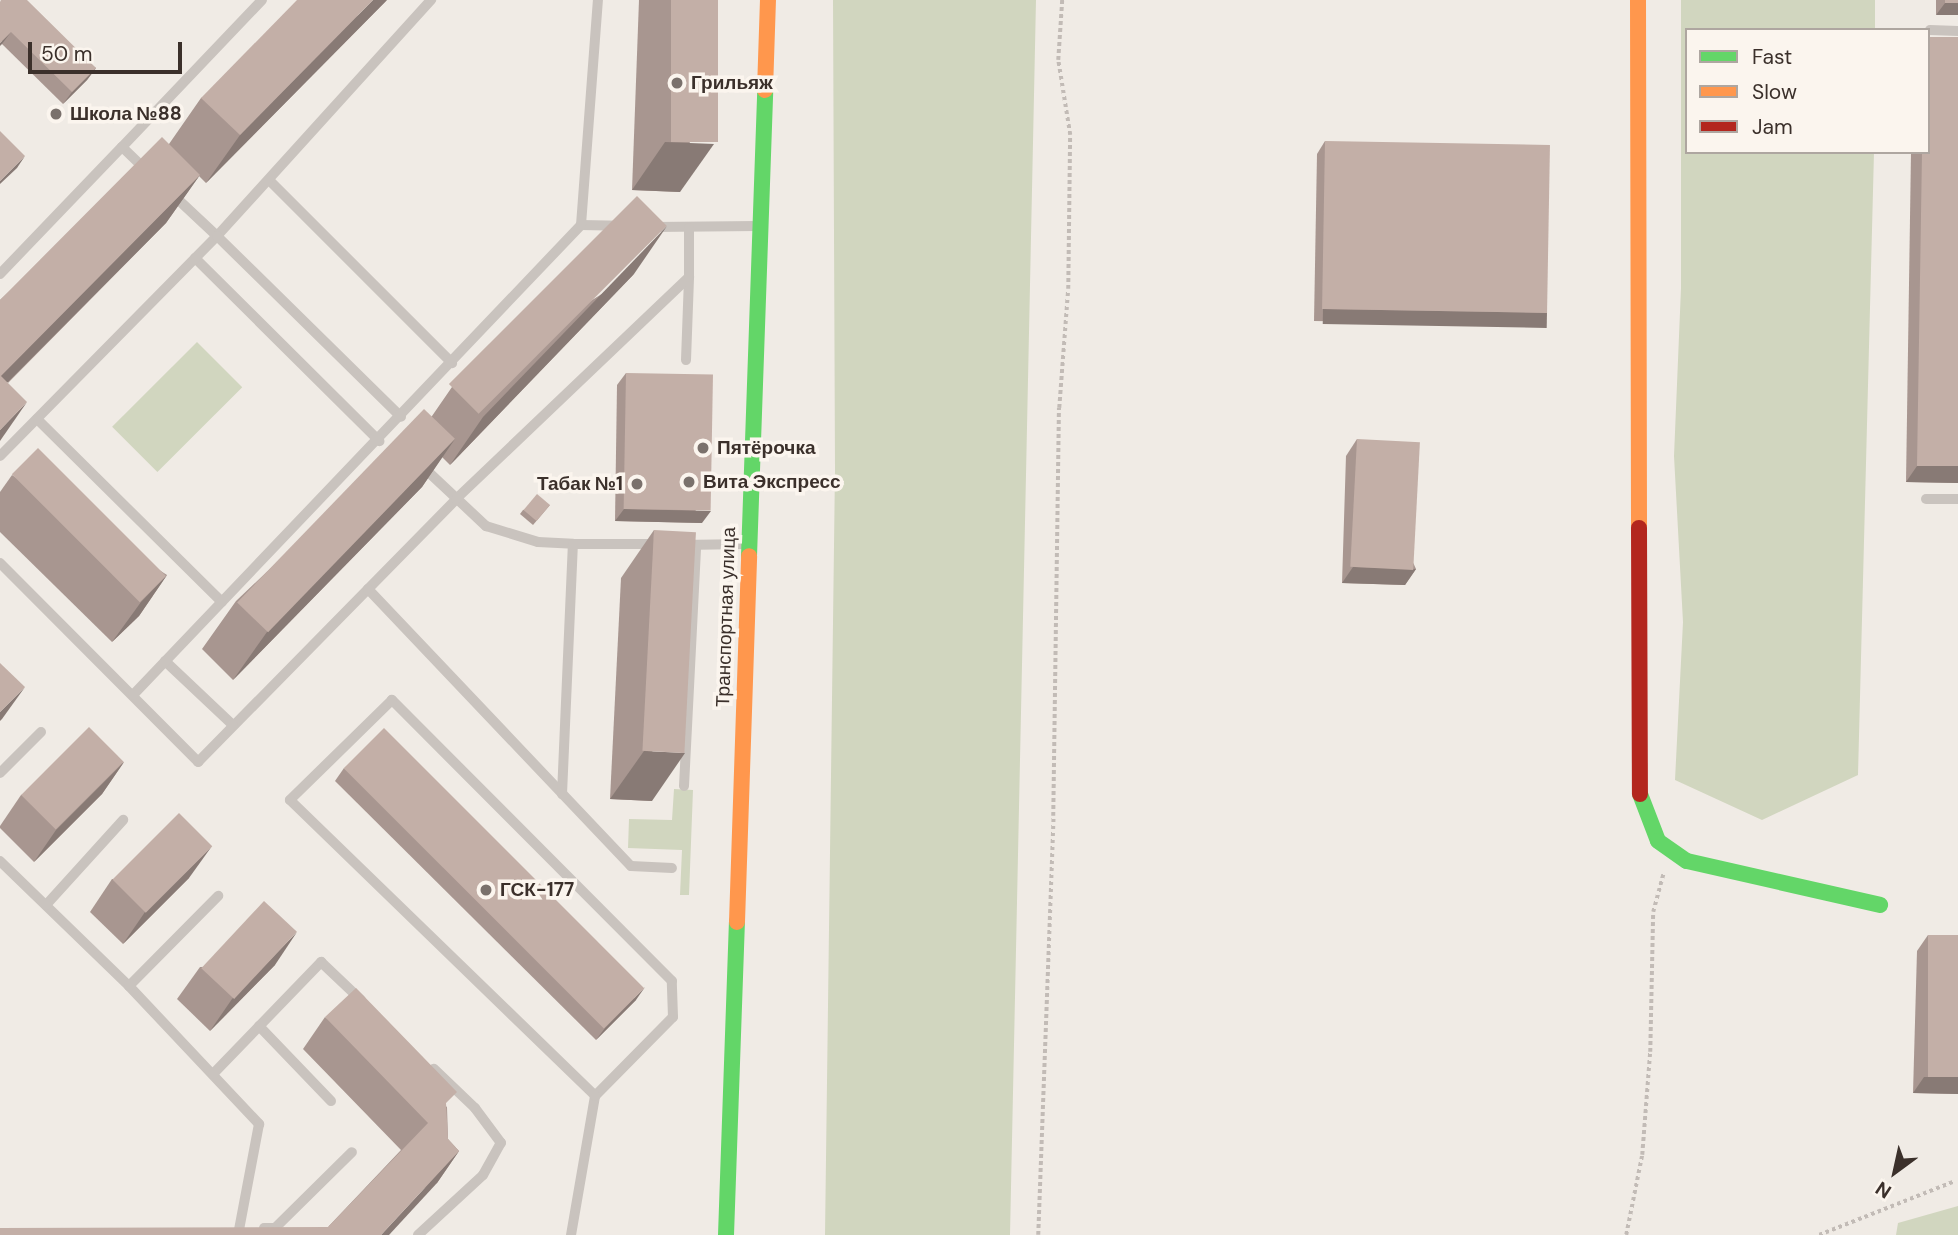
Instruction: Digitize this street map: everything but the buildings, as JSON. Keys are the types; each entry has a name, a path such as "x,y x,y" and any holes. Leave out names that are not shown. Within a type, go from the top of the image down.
{"street":[{"name":"Транспортная улица","path":"726,1235 768,0"},
{"path":"1639,0 1640,801 1658,841 1670,853 1687,861 1880,905"}],"lane":[{"path":"0,274 262,0"},
{"path":"0,456 270,180 430,0"},
{"path":"133,695 379,441 581,225 598,0"},
{"path":"1930,30 1958,31"},
{"path":"122,147 217,236 401,417"},
{"path":"270,180 452,363"},
{"path":"581,225 689,229 760,226"},
{"path":"686,360 689,229"},
{"path":"195,258 379,441"},
{"path":"0,563 198,762 456,499 689,277"},
{"path":"37,419 222,602"},
{"path":"388,431 397,441"},
{"path":"417,460 486,526 538,542 749,544"},
{"path":"1926,499 1958,499"},
{"path":"562,794 573,544"},
{"path":"684,786 696,545"},
{"path":"368,589 631,866 672,868"},
{"path":"165,661 233,725"},
{"path":"571,1235 595,1096 673,1017 672,981 392,700 290,800 595,1096"},
{"path":"0,773 41,733"},
{"path":"46,905 123,820"},
{"path":"0,861 129,986 259,1124 238,1231"},
{"path":"129,986 218,896"},
{"path":"213,1074 321,962 369,1008"},
{"path":"259,1026 331,1101"},
{"path":"418,1235 483,1175 501,1143 475,1108 427,1062"},
{"path":"224,1228 238,1231 275,1228 352,1152"}],"path":[{"path":"1038,1235 1052,844 1059,408 1068,289 1070,135 1058,60 1062,0"},
{"path":"1626,1235 1642,1155 1649,1065 1653,912 1670,853"},
{"path":"1819,1235 1953,1182"}],"green space":[{"path":"833,0 1036,0 1010,1235 825,1235 835,469"},
{"path":"1681,0 1875,0 1875,28 1685,28 1685,154 1874,154 1858,775 1762,820 1675,780 1683,622 1674,456 1681,288"},
{"path":"197,342 242,387 157,472 112,427"},
{"path":"674,789 693,790 689,895 680,895 682,850 628,848 629,819 672,820"},
{"path":"1958,1206 1958,1235 1896,1235 1898,1223"}],"traffic: fast":[{"path":"749,556 765,90"},
{"path":"1640,794 1658,841 1687,861 1880,905"},
{"path":"726,1235 737,922"}],"traffic: slow":[{"path":"765,90 768,0"},
{"path":"1638,0 1639,528"},
{"path":"737,922 749,556"}],"traffic: jam":[{"path":"1639,528 1640,794"}],"place":[{"name":"Грильяж","path":"677,83"},
{"name":"Школа №88","path":"56,114"},
{"name":"Пятёрочка","path":"703,448"},
{"name":"Вита Экспресс","path":"689,482"},
{"name":"Табак №1","path":"637,484"},
{"name":"ГСК-177","path":"486,890"}]}
